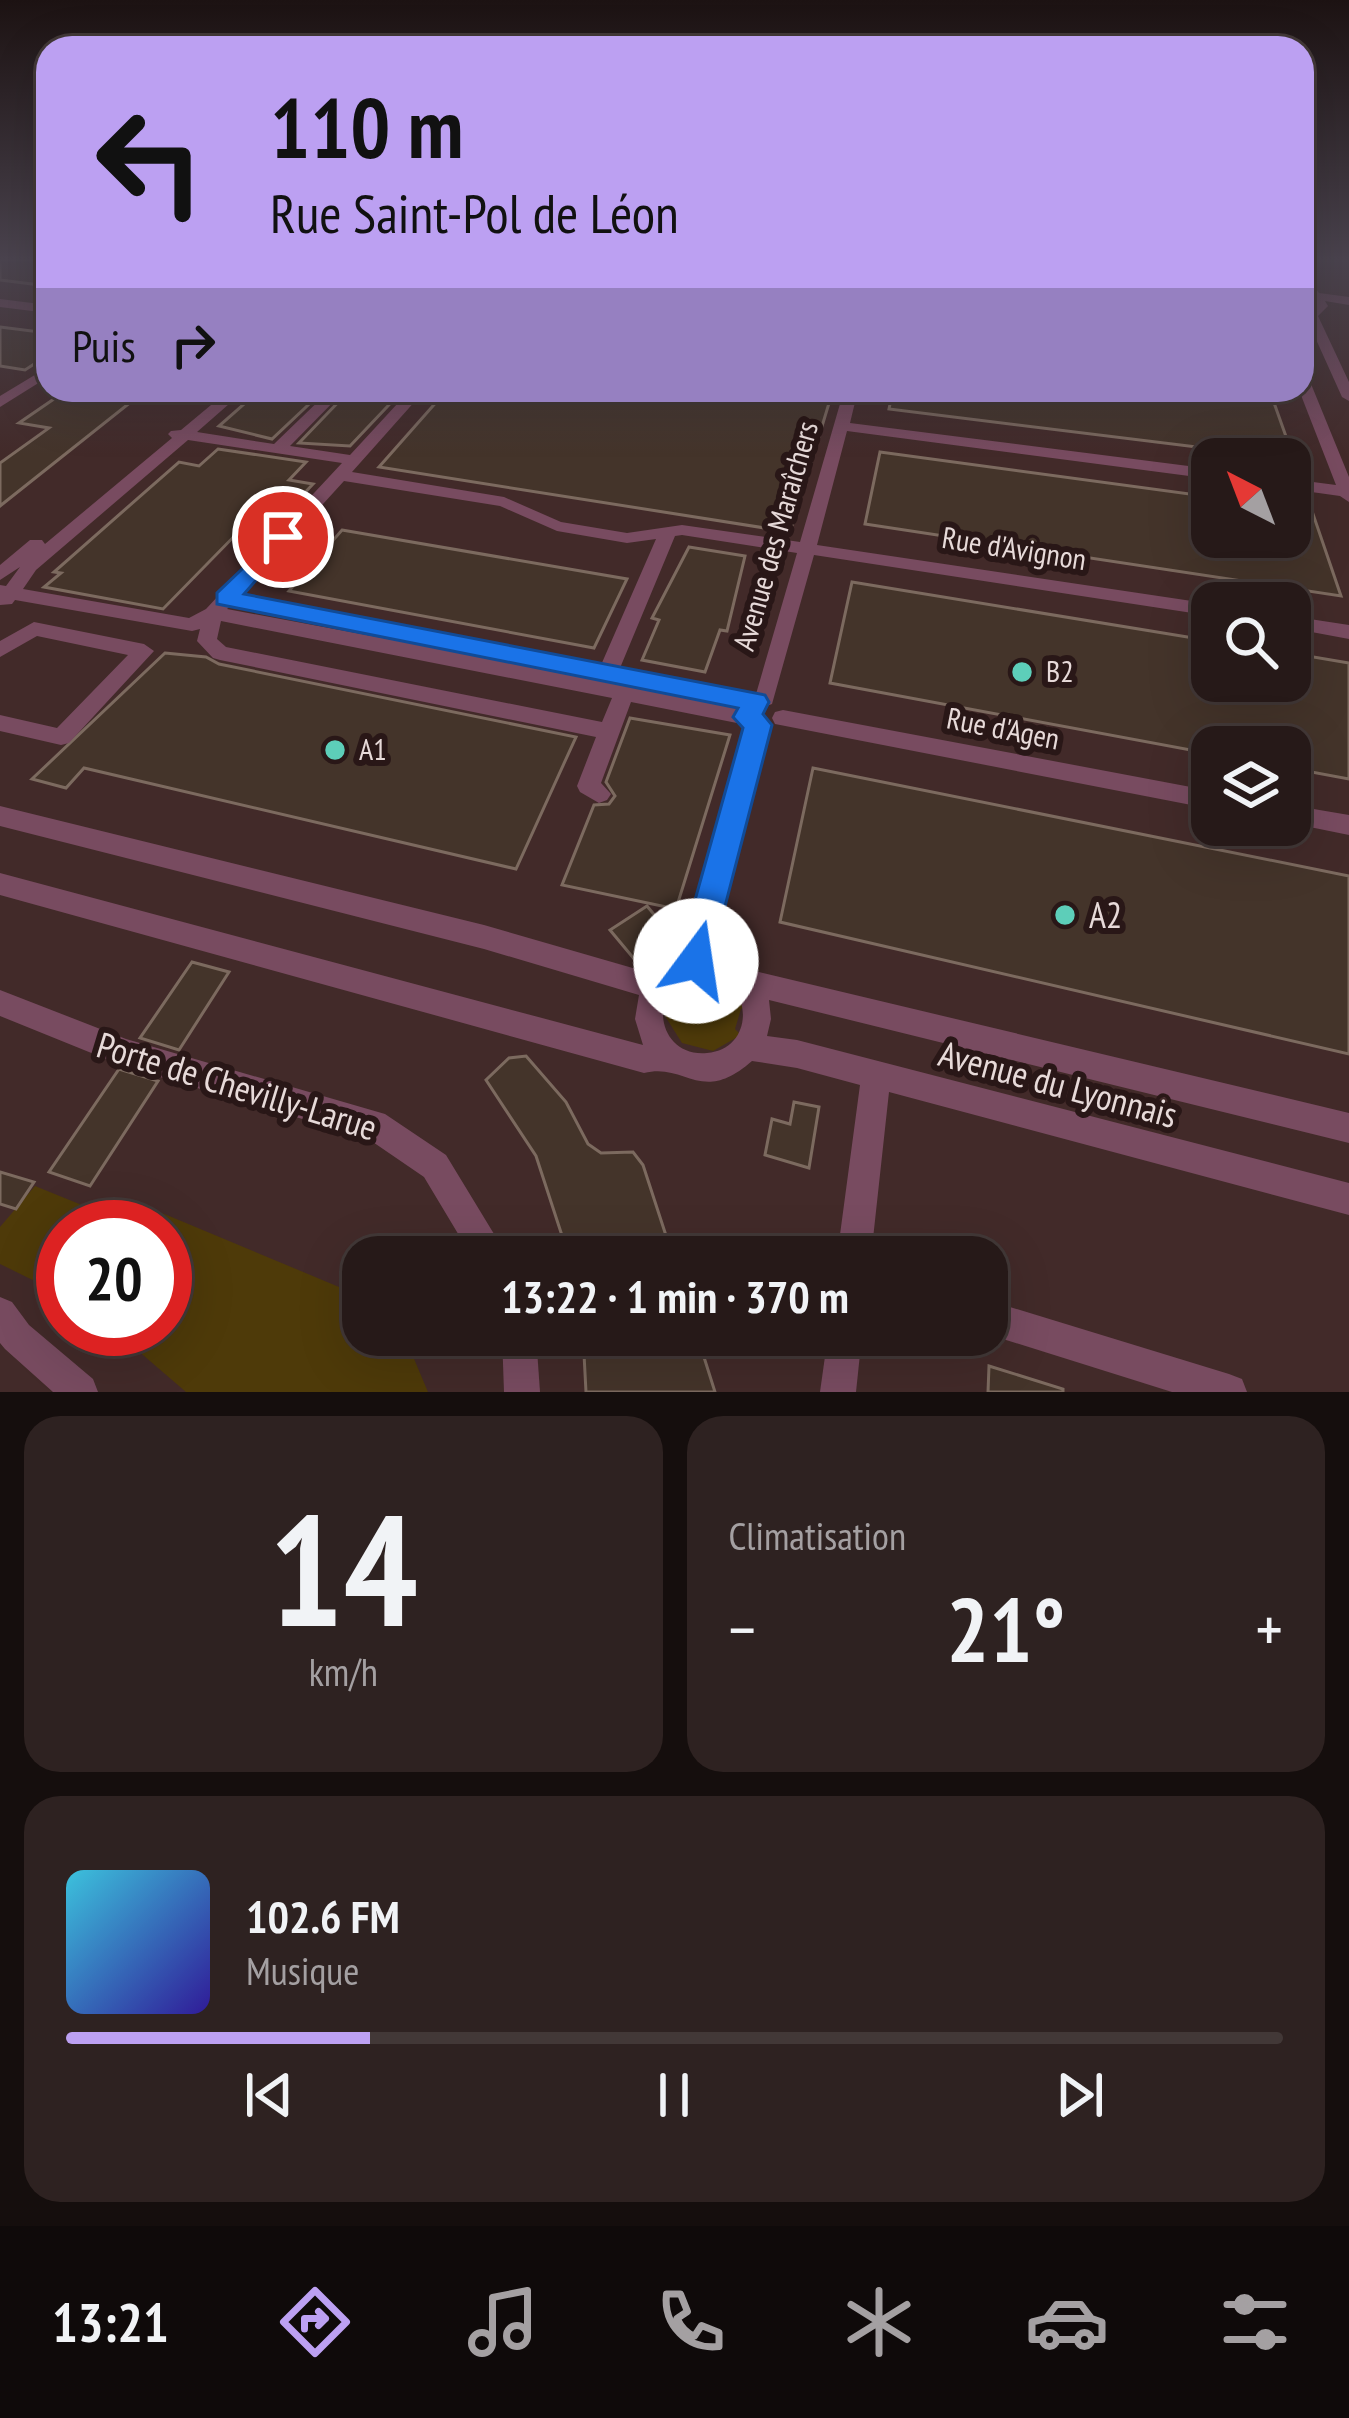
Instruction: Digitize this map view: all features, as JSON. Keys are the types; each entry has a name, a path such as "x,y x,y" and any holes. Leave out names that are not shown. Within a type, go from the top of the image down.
{"street":[{"path":"1316,325 1348,393"},
{"path":"0,378 32,382"},
{"path":"0,403 36,379"},
{"path":"1314,385 1348,393"},
{"path":"4,596 30,566 209,402"},
{"path":"0,574 221,402"},
{"path":"279,448 326,402"},
{"path":"4,596 178,626 219,606 407,402"},
{"name":"Avenue des Maraîchers","path":"696,961 756,711 848,402"},
{"path":"1311,402 1348,494"},
{"path":"841,426 1191,471"},
{"path":"177,434 354,460"},
{"name":"Rue d'Avignon","path":"340,476 504,502 557,526 630,538 668,531 1191,607"},
{"path":"1311,488 1348,494"},
{"path":"598,794 588,786 610,732 668,531"},
{"path":"0,619 37,599"},
{"path":"219,606 756,711"},
{"path":"219,606 207,641 220,653 610,732"},
{"path":"1311,626 1349,632"},
{"path":"0,650 22,633 39,629 143,651 61,737 0,723"},
{"name":"Rue d'Agen","path":"756,711 774,726 783,718 1191,796"},
{"path":"0,816 484,937 656,987"},
{"path":"1311,818 1349,825"},
{"path":"0,884 644,1059 667,1053 709,1067 748,1047 759,1021 747,982 721,964 696,961 678,967 656,987 650,1000 650,1028 667,1053"},
{"name":"Avenue du Lyonnais","path":"747,982 1349,1128"},
{"name":"Porte de Chevilly-Larue","path":"0,1003 125,1053 374,1124 435,1166 478,1236"},
{"name":"Avenue du Lyonnais","path":"748,1047 1349,1198"},
{"path":"857,1236 876,1076"},
{"path":"0,1314 17,1337 80,1392"},
{"path":"1008,1324 1229,1392"},
{"path":"520,1356 523,1392"},
{"path":"838,1392 842,1356"}],"shaded area":[{"path":"0,325 36,325 36,402 1314,402 1314,325 1349,325 1349,1392 0,1392"},
{"path":"700,973 730,980 747,1005 735,1029 741,1035 713,1051 682,1043 665,1016 673,988"},
{"path":"35,1186 69,1200 36,1200 36,1282 0,1264 0,1227"},
{"path":"192,1226 342,1288 342,1356 413,1356 428,1392 186,1392 144,1356 192,1356"}],"building":[{"path":"0,327 36,332 36,363 25,370 0,366"},
{"path":"50,402 131,402 0,506 0,463 49,428 19,423"},
{"path":"246,402 311,402 272,439 219,426"},
{"path":"338,402 392,402 350,446 299,443"},
{"path":"436,402 829,402 790,532 379,467"},
{"path":"890,402 1274,402 1287,438 1191,438 1191,446 889,409"},
{"path":"218,449 306,462 289,480 313,484 280,519 255,515 163,609 44,587 61,573 54,572 179,462 199,466"},
{"path":"880,452 1191,494 1191,558 1311,558 1312,511 1341,596 1311,591 1311,582 1248,582 865,524"},
{"path":"342,530 627,579 594,648 289,591"},
{"path":"689,547 745,556 727,631 720,630 705,672 642,660 659,620 652,618"},
{"name":"B2","path":"852,582 1191,638 1191,702 1311,702 1311,657 1349,663 1349,779 1311,772 1311,726 1191,726 1191,750 830,683"},
{"name":"A1","path":"165,653 206,657 219,664 576,737 516,869 84,768 66,788 32,779"},
{"path":"630,718 730,735 676,909 562,885 594,805 609,804 615,796 606,782"},
{"name":"A2","path":"813,768 1349,876 1349,1054 780,922"},
{"path":"647,906 671,935 635,960 610,930"},
{"path":"192,962 229,972 179,1050 140,1038"},
{"path":"526,1056 566,1102 588,1144 601,1153 633,1152 643,1165 666,1236 562,1236 536,1156 486,1080 509,1058"},
{"path":"119,1069 158,1081 90,1186 49,1172"},
{"path":"794,1102 819,1107 809,1168 765,1155 772,1119 790,1124"},
{"path":"0,1172 34,1182 16,1209 0,1204"},
{"path":"584,1356 704,1356 715,1392 586,1392"},
{"path":"989,1366 1063,1389 1063,1392 988,1392"}],"place":[{"name":"B2","path":"1022,672"},
{"name":"A1","path":"335,750"},
{"name":"A2","path":"1065,915"}],"route":[{"path":"283,537 226,599 756,702 747,717 758,725 696,961"}]}
